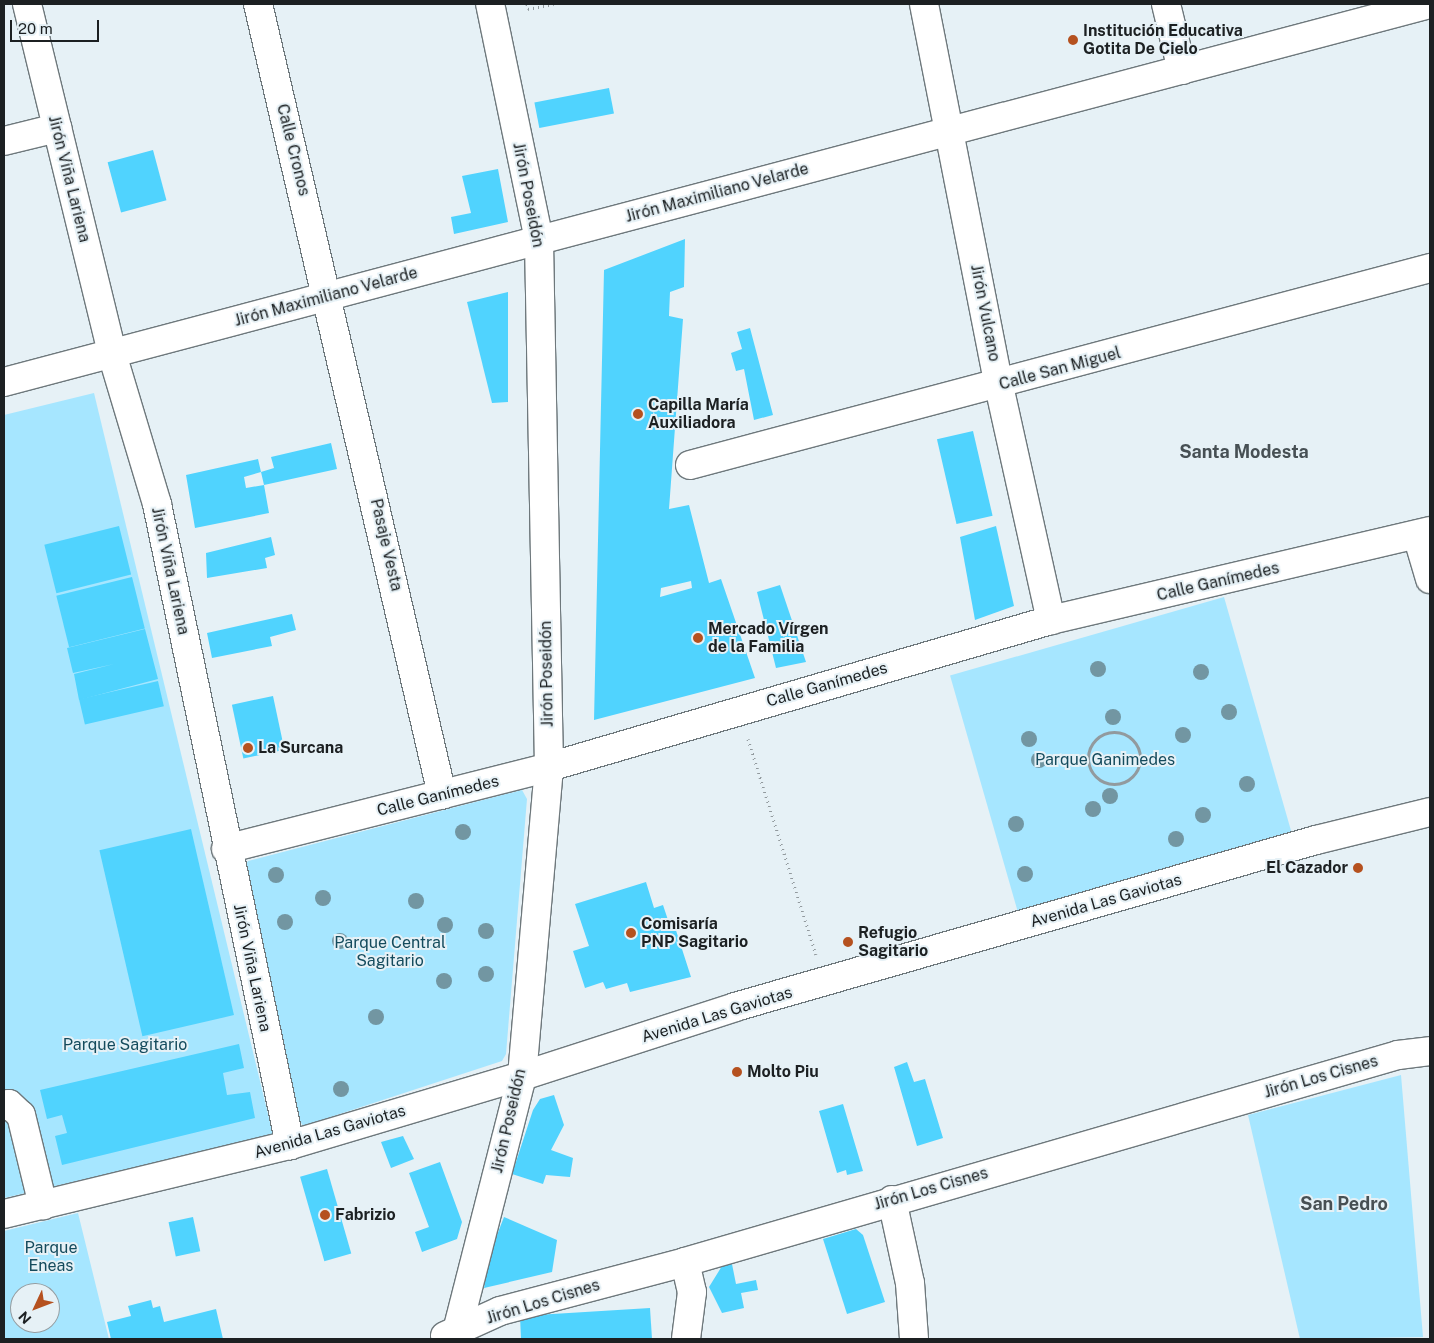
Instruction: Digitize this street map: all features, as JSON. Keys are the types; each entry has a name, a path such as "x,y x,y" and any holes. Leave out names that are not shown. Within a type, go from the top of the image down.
{"street":[{"name":"Jirón Viña Lariena","path":"26,4 112,354 157,504 226,850 290,1144"},
{"name":"Calle Cronos","path":"258,4 328,296"},
{"name":"Jirón Poseidón","path":"449,1337 522,1076 549,767 539,240 490,4"},
{"name":"Jirón Vulcano","path":"924,4 951,131 999,386 1051,620"},
{"path":"1166,4 1182,70"},
{"name":"Jirón Maximiliano Velarde","path":"4,382 1430,4"},
{"path":"4,141 57,128"},
{"name":"Calle San Miguel","path":"690,465 999,386 1430,268"},
{"name":"Pasaje Vesta","path":"328,296 442,795"},
{"path":"1424,533 1430,579"},
{"name":"Calle Ganímedes","path":"226,850 549,767 1051,620 1424,533"},
{"name":"Avenida Las Gaviotas","path":"4,1214 290,1144 522,1076 825,982 1316,840 1430,812"},
{"name":"Jirón Los Cisnes","path":"449,1337 500,1311 685,1262 892,1200 1398,1055 1430,1051"},
{"path":"4,1106 9,1104 20,1115 43,1205"},
{"path":"892,1200 910,1283 914,1339"},
{"path":"685,1262 692,1292 686,1339"}],"path":[{"path":"527,4 528,9 554,4"},
{"path":"739,710 825,982"},
{"path":"1106,733 1128,735 1139,751 1138,769 1125,782 1108,784 1089,767 1090,746 1106,733"}],"green space":[{"name":"Parque Sagitario","path":"94,393 273,1135 4,1198 4,415"},
{"name":"Parque Ganimedes","path":"1224,597 1293,837 1019,916 950,676"},
{"name":"Parque Central Sagitario","path":"522,790 527,799 506,1054 502,1061 303,1126 297,1116 245,866 248,861"},
{"path":"1401,1075 1423,1337 1300,1339 1248,1115"},
{"name":"Parque Eneas","path":"78,1213 109,1339 4,1339 4,1231"}],"building":[{"path":"609,88 614,114 539,128 534,103"},
{"path":"153,150 166,200 121,212 108,162"},
{"path":"498,169 508,222 454,234 451,217 471,213 462,176"},
{"name":"Capilla María Auxiliadora","path":"685,239 684,287 670,292 669,316 683,319 669,509 689,505 709,583 721,579 755,678 594,720 604,270","holes":["691,581 692,588 660,597 661,588"]},
{"path":"508,292 508,402 492,403 467,302"},
{"path":"750,328 773,415 754,420 744,369 736,371 731,353 742,349 737,332"},
{"path":"973,431 993,516 957,524 937,439"},
{"path":"331,443 337,469 264,485 261,472 274,468 271,457"},
{"path":"258,459 261,472 244,477 246,488 264,485 269,513 195,528 186,475"},
{"path":"119,526 131,575 56,593 44,545"},
{"path":"996,526 1014,606 975,620 960,537"},
{"path":"271,537 275,555 265,558 267,568 207,578 206,553"},
{"path":"132,577 145,628 69,647 56,596"},
{"path":"780,585 806,662 776,668 757,592"},
{"path":"292,614 296,630 270,637 272,646 212,658 207,633"},
{"path":"145,629 158,679 79,700 74,674 114,664 73,673 67,648"},
{"path":"158,681 164,706 85,725 79,699"},
{"path":"273,696 284,750 243,759 232,705"},
{"path":"191,829 234,1015 142,1036 99,850"},
{"name":"Comisaría PNP Sagitario","path":"646,882 654,908 663,905 668,920 672,918 691,977 630,992 627,983 606,989 603,982 585,988 573,951 589,946 575,904"},
{"path":"239,1044 244,1068 223,1073 227,1095 250,1092 255,1118 62,1165 55,1136 67,1133 62,1115 47,1119 40,1090"},
{"path":"907,1062 914,1082 925,1079 943,1138 917,1146 894,1067"},
{"path":"554,1095 564,1125 551,1150 573,1158 570,1177 546,1175 543,1184 512,1174 533,1110 540,1099"},
{"path":"843,1104 863,1171 847,1175 846,1170 837,1173 819,1111"},
{"path":"403,1136 414,1159 391,1168 381,1142"},
{"path":"440,1162 462,1222 457,1239 422,1252 415,1232 429,1227 409,1173"},
{"name":"Fabrizio","path":"327,1169 351,1254 324,1261 300,1177"},
{"path":"193,1217 200,1251 176,1256 169,1222"},
{"path":"504,1217 557,1240 552,1272 484,1288 490,1253"},
{"path":"856,1229 863,1235 885,1302 847,1314 823,1239"},
{"path":"732,1264 736,1284 756,1280 758,1290 741,1293 744,1308 722,1313 709,1287 722,1266"},
{"path":"151,1300 153,1308 160,1306 164,1322 216,1309 223,1339 111,1339 107,1322 131,1316 128,1306"},
{"path":"650,1308 652,1339 521,1339 520,1316"}],"place":[{"name":"Institución Educativa Gotita De Cielo","path":"1073,40"},
{"name":"Capilla María Auxiliadora","path":"638,414"},
{"name":"Mercado Vírgen de la Familia","path":"698,638"},
{"name":"La Surcana","path":"248,748"},
{"name":"El Cazador","path":"1358,868"},
{"name":"Comisaría PNP Sagitario","path":"631,933"},
{"name":"Refugio Sagitario","path":"848,942"},
{"name":"Molto Piu","path":"737,1072"},
{"name":"Fabrizio","path":"325,1215"}],"district":[{"name":"Santa Modesta","path":"1244,452"},
{"name":"San Pedro","path":"1344,1204"}]}
